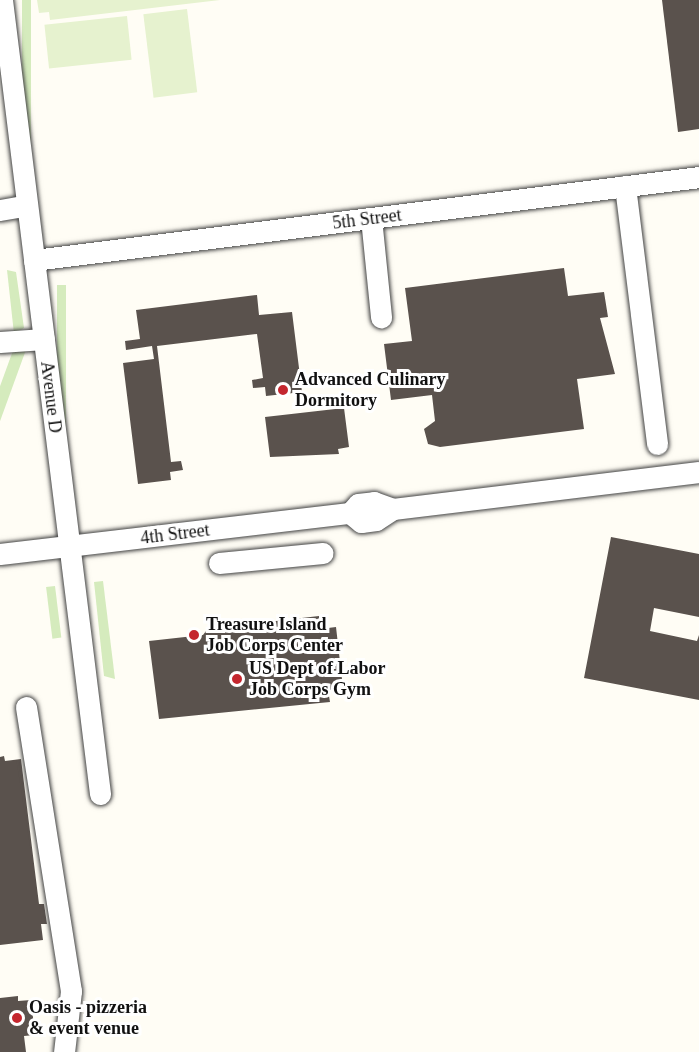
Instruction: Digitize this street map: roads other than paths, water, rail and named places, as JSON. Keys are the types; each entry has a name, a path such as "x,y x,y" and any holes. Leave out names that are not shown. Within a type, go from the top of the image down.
{"street":[{"name":"Avenue D","path":"2,0 10,142 27,205 100,794"},
{"name":"5th Street","path":"34,260 699,177"},
{"path":"625,186 657,444"},
{"path":"0,210 27,205"},
{"path":"371,218 381,317"},
{"path":"0,342 44,339"},
{"name":"4th Street","path":"0,554 350,513 358,504 374,502 393,509 699,472"},
{"path":"268,523 273,558"},
{"path":"219,563 323,554"},
{"path":"26,706 71,991 64,1052"}],"place":[{"name":"Advanced Culinary Dormitory","path":"283,390"},
{"name":"Treasure Island Job Corps Center","path":"194,635"},
{"name":"US Dept of Labor Job Corps Gym","path":"237,679"},
{"name":"Oasis - pizzeria & event venue","path":"17,1018"}]}
